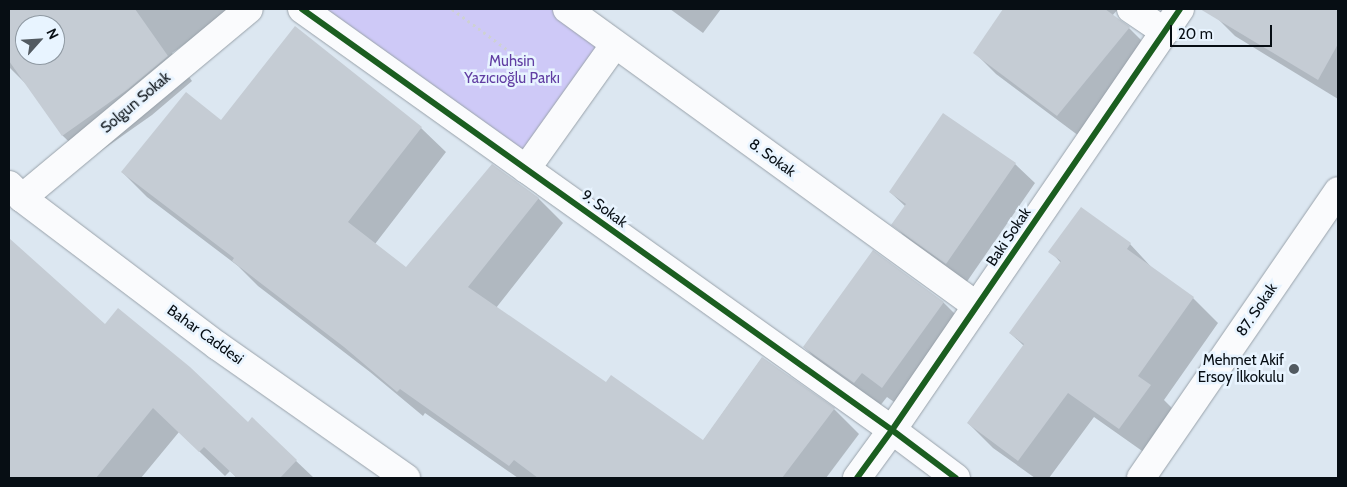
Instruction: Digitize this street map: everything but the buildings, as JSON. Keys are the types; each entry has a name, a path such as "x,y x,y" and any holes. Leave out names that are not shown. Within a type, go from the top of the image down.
{"street":[{"name":"Solgun Sokak","path":"15,191 249,9"},
{"name":"9. Sokak","path":"302,9 892,430 956,478"},
{"name":"8. Sokak","path":"567,9 977,306"},
{"path":"1131,9 1165,32"},
{"name":"Baki Sokak","path":"857,478 892,430 1180,9"},
{"path":"526,169 615,44"},
{"name":"Bahar Caddesi","path":"15,191 218,346 406,478"},
{"name":"87. Sokak","path":"1141,478 1338,191"}],"path":[{"path":"452,9 575,100"}],"green space":[{"name":"Muhsin Yazıcıoğlu Parkı","path":"320,9 554,9 604,45 526,154"}],"cycle path":[{"path":"302,9 892,430 956,478"},
{"path":"857,478 892,430 1180,9"}],"place":[{"name":"Mehmet Akif Ersoy İlkokulu","path":"1294,369"}]}
